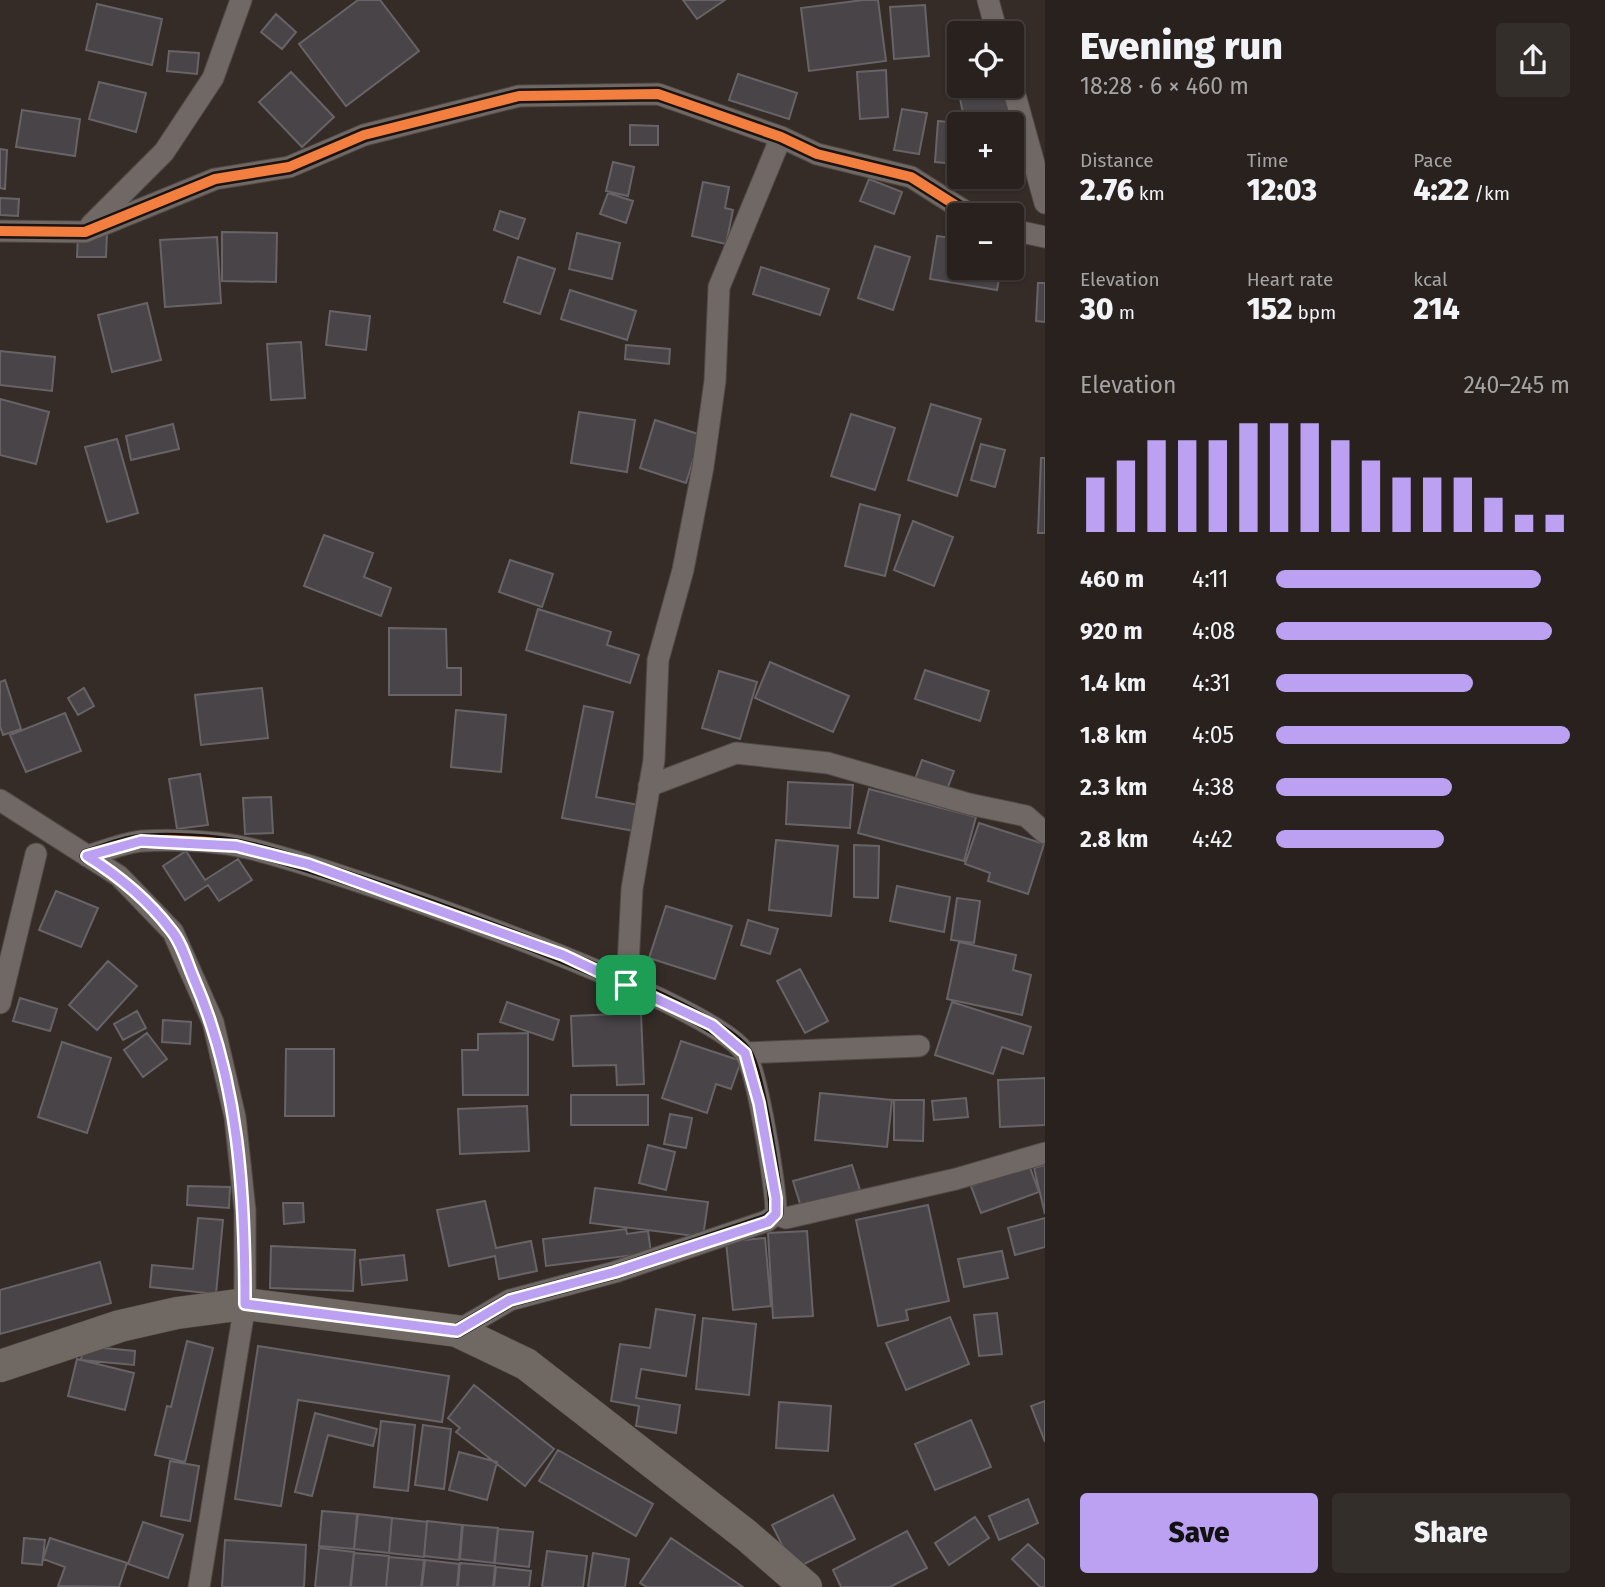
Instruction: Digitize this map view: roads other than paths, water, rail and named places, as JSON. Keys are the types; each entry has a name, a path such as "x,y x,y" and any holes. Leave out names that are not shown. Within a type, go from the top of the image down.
{"street":[{"path":"85,232 164,152 212,78 241,0"},
{"path":"988,0 994,21"},
{"path":"0,231 85,232 215,178 289,167 364,135 519,96 658,94 781,137 817,153 911,177 952,203"},
{"path":"1016,98 1045,203"},
{"path":"626,985 632,889 654,760 658,660 683,570 703,467 715,381 719,287 781,137"},
{"path":"1024,233 1045,237"},
{"path":"649,786 736,753 828,763 969,804 1026,816 1045,833"},
{"path":"0,800 119,876 173,932 213,1022 237,1131 245,1210 245,1304 199,1587"},
{"path":"87,856 141,841 236,846 308,864 563,955 712,1025 745,1053 759,1103 776,1198 776,1214 768,1222 615,1272 510,1300 457,1331"},
{"path":"0,1003 36,854"},
{"path":"745,1053 919,1046"},
{"path":"776,1214 786,1218 956,1179 1045,1153"},
{"path":"0,1366 120,1326 177,1313 245,1304 457,1331 526,1364 746,1535 806,1587"}]}
